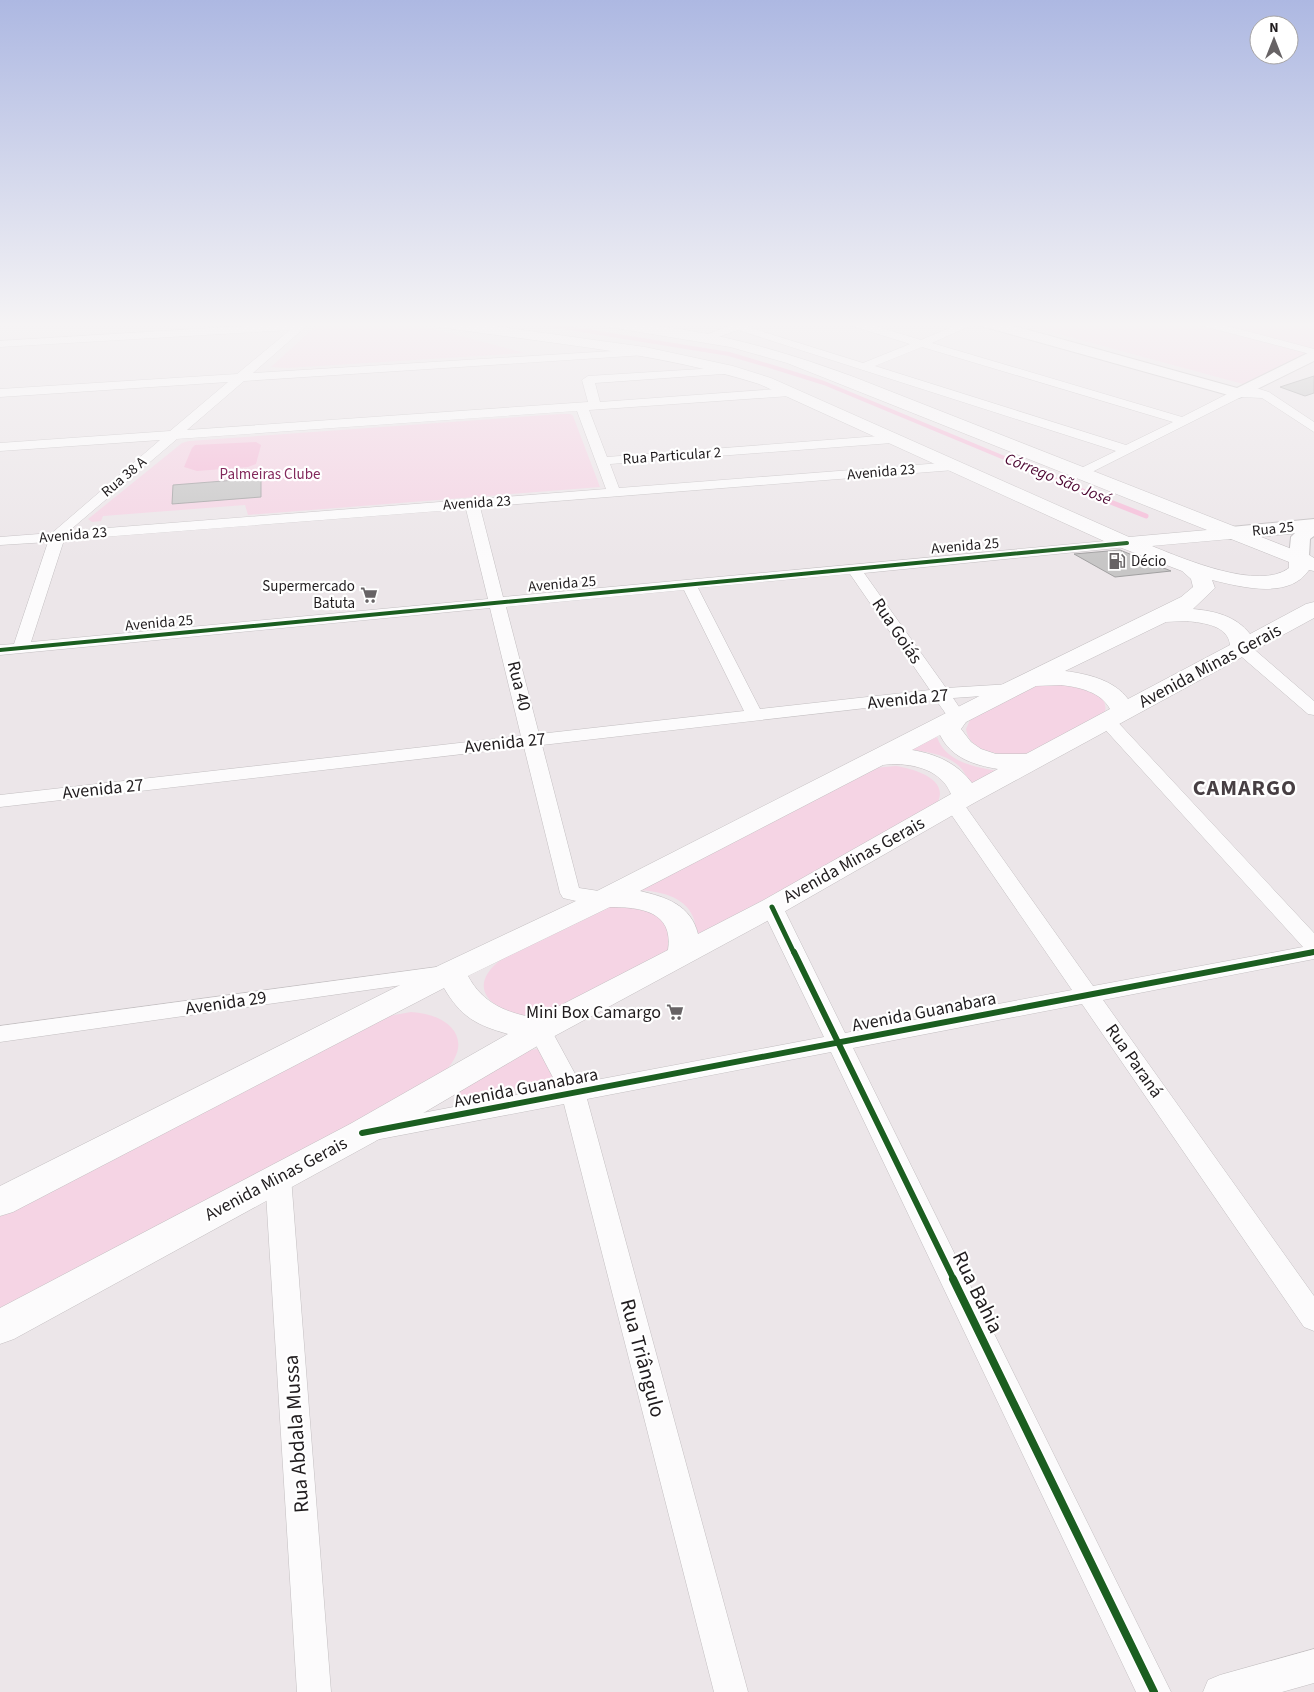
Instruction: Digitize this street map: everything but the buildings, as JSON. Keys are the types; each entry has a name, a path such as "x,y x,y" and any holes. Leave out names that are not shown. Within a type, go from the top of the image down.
{"main road":[{"path":"812,402 1127,543 1183,565 1256,583 1291,577 1306,561 1231,533 903,402"},
{"path":"1127,543 1231,533"},
{"path":"0,1202 451,972 605,898 1011,689 1189,602 1204,588 1201,577 1183,565 1172,552 1170,544 1177,538"},
{"path":"1162,616 1190,614 1219,621 1239,633 1243,641 1242,648"},
{"name":"Avenida Minas Gerais","path":"0,1327 278,1177 362,1134 540,1030 772,907 960,800 1038,760 1115,716 1242,648 1310,616"},
{"path":"1034,679 1062,678 1090,684 1113,697 1115,716"},
{"path":"957,717 949,730 952,737 968,752 995,761 1018,762 1038,760"},
{"path":"874,759 888,756 904,756 934,764 957,779 963,788 960,800"},
{"path":"605,898 639,899 668,911 678,920 684,931 686,943 682,954"},
{"path":"451,972 459,991 477,1010 502,1023 540,1030"}],"street":[{"name":"Rua 38 A","path":"20,648 59,532 213,402"},
{"path":"589,402 602,461 614,493"},
{"path":"0,447 647,402"},
{"path":"974,402 1127,450"},
{"path":"1119,402 1183,421"},
{"path":"1082,473 1220,402"},
{"path":"1275,402 1314,428"},
{"name":"Rua Particular 2","path":"602,461 892,439"},
{"name":"Avenida 23","path":"0,541 954,466"},
{"name":"Rua 40","path":"472,504 570,893 605,898"},
{"name":"Rua 25","path":"1231,533 1314,525"},
{"name":"Rua 25","path":"1306,561 1301,537 1314,525"},
{"name":"Avenida 25","path":"0,650 1127,543"},
{"name":"Rua Goiás","path":"854,569 957,717"},
{"path":"689,585 755,716"},
{"path":"1242,648 1314,710"},
{"name":"Avenida 27","path":"0,801 940,694 1011,689"},
{"path":"1115,716 1314,946"},
{"name":"Rua Paraná","path":"960,800 1088,995 1314,1319"},
{"name":"Rua Bahia","path":"772,907 1154,1692"},
{"name":"Avenida Guanabara","path":"362,1134 1314,952"},
{"name":"Avenida 29","path":"0,1034 451,972"},
{"name":"Rua Triângulo","path":"540,1030 573,1093 732,1692"},
{"name":"Rua Abdala Mussa","path":"278,1177 314,1692"},
{"path":"1220,1692 1314,1666"}],"green space":[{"name":"Palmeiras Clube","path":"571,414 573,416 600,487 248,515 245,505 103,516 101,521 92,522 88,519 182,443 189,441"},
{"path":"1041,683 1070,686 1092,691 1100,696 1105,703 1105,712 1034,752 1026,754 994,753 984,750 969,738 966,729 970,720"},
{"path":"937,737 941,746 954,758 972,766 999,771 968,787 962,769 947,758 937,754 908,750"},
{"path":"896,766 921,773 935,782 940,796 936,805 696,937 694,919 684,904 662,893 638,890 874,768"},
{"path":"636,905 667,921 671,946 664,954 544,1016 515,1014 502,1009 492,1002 485,993 484,983 489,971 502,959 604,907"},
{"path":"411,1012 438,1018 448,1024 455,1032 458,1042 457,1052 452,1063 441,1075 0,1315 0,1216 389,1016"},
{"path":"530,1050 543,1050 552,1070 552,1078 548,1082 470,1100 461,1099 457,1096 459,1090"}],"shaded area":[{"path":"256,442 261,445 256,464 248,467 197,471 184,467 195,445"}],"waterway":[{"name":"Córrego São José","path":"870,402 1074,487"},
{"name":"Córrego São José","path":"1070,486 1146,516"}],"cycle path":[{"path":"0,650 1127,543"},
{"path":"772,907 1154,1692"},
{"path":"362,1133 1314,952"}],"place":[{"name":"Décio","path":"1117,561"},
{"name":"Supermercado Batuta","path":"369,595"},
{"name":"Mini Box Camargo","path":"675,1012"}],"district":[{"name":"CAMARGO","path":"1245,788"}]}
